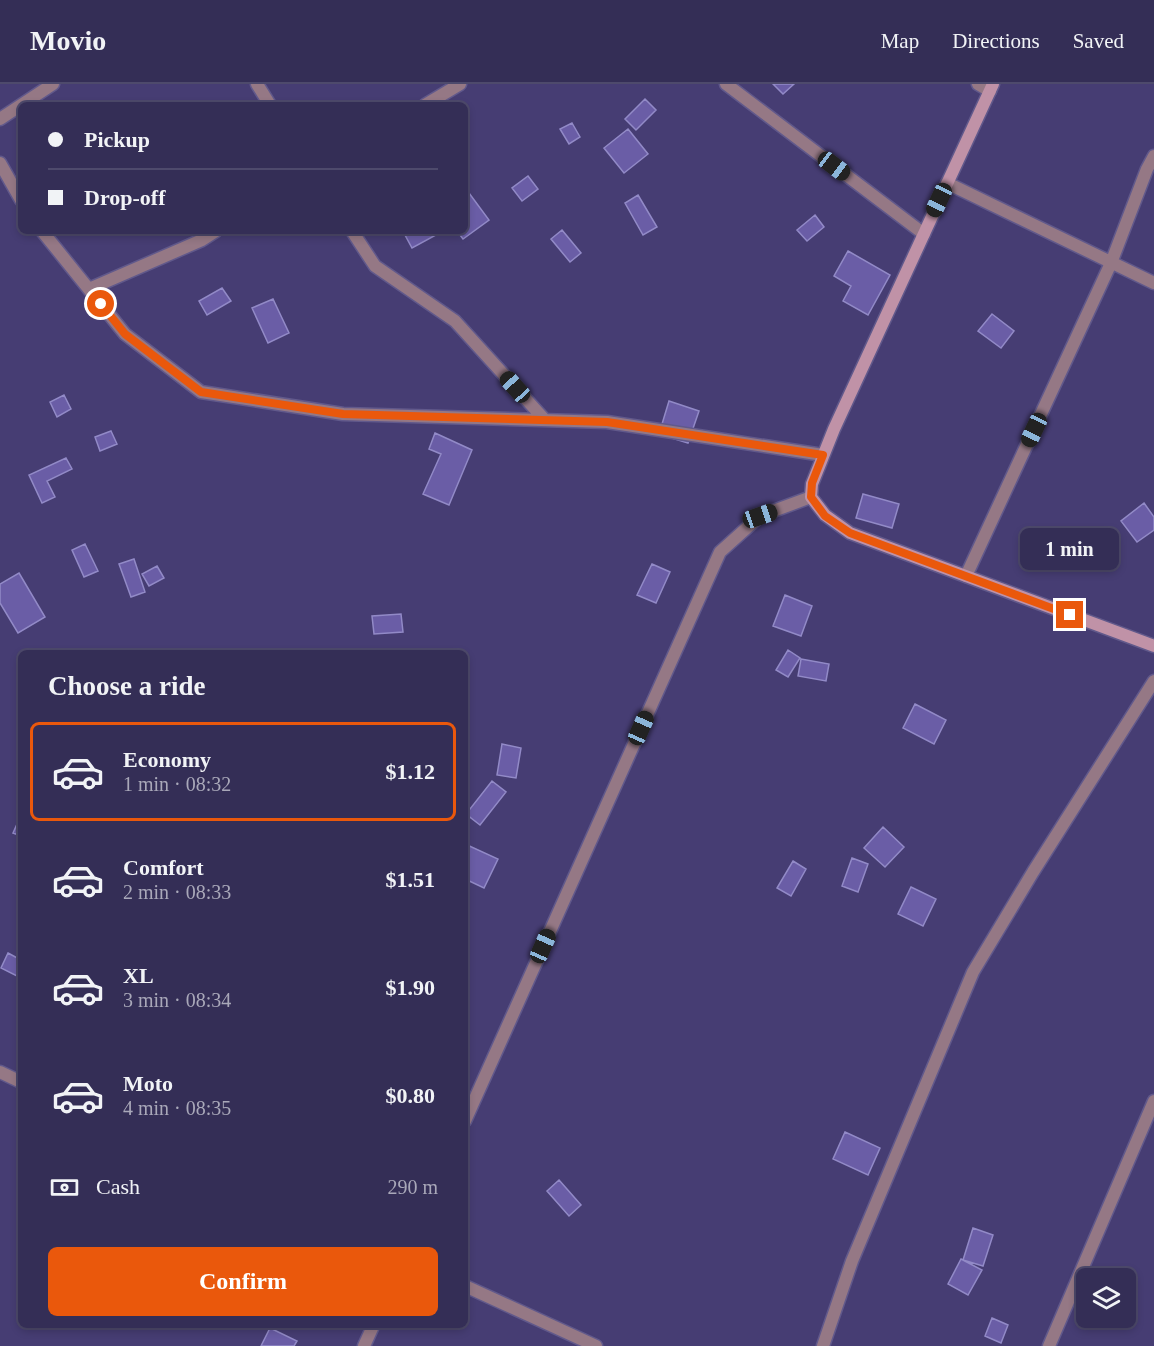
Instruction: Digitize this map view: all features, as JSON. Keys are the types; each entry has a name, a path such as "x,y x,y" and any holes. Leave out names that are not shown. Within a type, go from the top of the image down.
{"street":[{"path":"25,102 53,84"},
{"path":"257,84 268,102"},
{"path":"430,102 460,84"},
{"path":"726,84 924,234"},
{"path":"978,84 991,88 823,455 812,483 811,497 825,516 850,533 1154,646"},
{"path":"0,118 18,106"},
{"path":"966,576 1111,263 1154,156"},
{"path":"0,163 18,195"},
{"path":"947,183 1154,284"},
{"path":"44,234 125,334 201,392 343,414 607,422 823,455"},
{"path":"89,289 211,234"},
{"path":"354,234 375,266 455,321 546,420"},
{"path":"468,1114 720,552 760,516 811,497"},
{"path":"823,1346 852,1261 973,972 1154,681"},
{"path":"0,1072 18,1081"},
{"path":"1054,1344 1154,1101"},
{"path":"468,1287 596,1346"},
{"path":"364,1346 372,1328"}],"building":[{"path":"773,84 794,84 783,94"},
{"path":"645,99 656,110 636,130 625,119"},
{"path":"572,123 580,137 569,144 560,129"},
{"path":"628,129 648,154 624,173 604,148"},
{"path":"528,176 538,189 522,201 512,188"},
{"path":"468,194 489,220 463,239 459,234 468,234"},
{"path":"638,195 657,227 643,235 625,203"},
{"path":"815,215 824,227 807,241 797,230"},
{"path":"562,230 581,253 570,262 551,239"},
{"path":"436,234 436,235 412,248 405,235"},
{"path":"848,251 890,275 868,315 843,301 851,286 834,276"},
{"path":"222,288 231,301 207,315 199,301"},
{"path":"273,299 289,333 268,343 252,308"},
{"path":"992,314 1014,331 1001,348 978,331"},
{"path":"64,395 71,409 57,417 50,402"},
{"path":"669,401 699,411 688,443 659,434"},
{"path":"111,431 117,444 100,451 95,437"},
{"path":"435,433 472,450 449,505 423,494 441,454 429,449"},
{"path":"66,458 72,469 47,481 55,497 42,503 29,475"},
{"path":"863,494 899,504 892,528 856,518"},
{"path":"1144,503 1154,517 1154,530 1137,542 1121,521"},
{"path":"85,544 98,571 84,577 72,550"},
{"path":"134,559 145,592 131,597 119,564"},
{"path":"652,564 670,572 656,603 637,595"},
{"path":"157,566 164,578 149,586 142,574"},
{"path":"19,573 45,617 18,633 0,603 0,584"},
{"path":"785,595 812,606 801,636 773,626"},
{"path":"401,614 403,632 374,634 372,616"},
{"path":"788,650 800,658 788,677 776,670"},
{"path":"801,659 829,664 826,681 798,676"},
{"path":"915,704 946,720 934,744 903,728"},
{"path":"502,744 521,748 516,778 497,775"},
{"path":"492,781 506,792 480,825 468,816 468,811"},
{"path":"18,822 18,835 13,833"},
{"path":"883,827 904,847 885,867 864,848"},
{"path":"468,845 498,859 484,888 468,880"},
{"path":"852,858 868,864 858,892 842,886"},
{"path":"793,861 806,869 791,896 777,888"},
{"path":"911,887 936,899 923,926 898,914"},
{"path":"8,953 18,958 18,976 1,968"},
{"path":"845,1132 880,1148 868,1175 833,1159"},
{"path":"559,1180 581,1205 569,1216 547,1191"},
{"path":"973,1228 993,1235 983,1266 963,1260"},
{"path":"961,1259 982,1270 968,1295 948,1284"},
{"path":"992,1318 1008,1325 1001,1343 985,1336"},
{"path":"270,1328 297,1341 294,1346 261,1346"}],"route":[{"path":"101,304 125,334 201,392 343,414 607,422 823,455 812,483 811,497 825,516 850,533 1070,615"}]}
